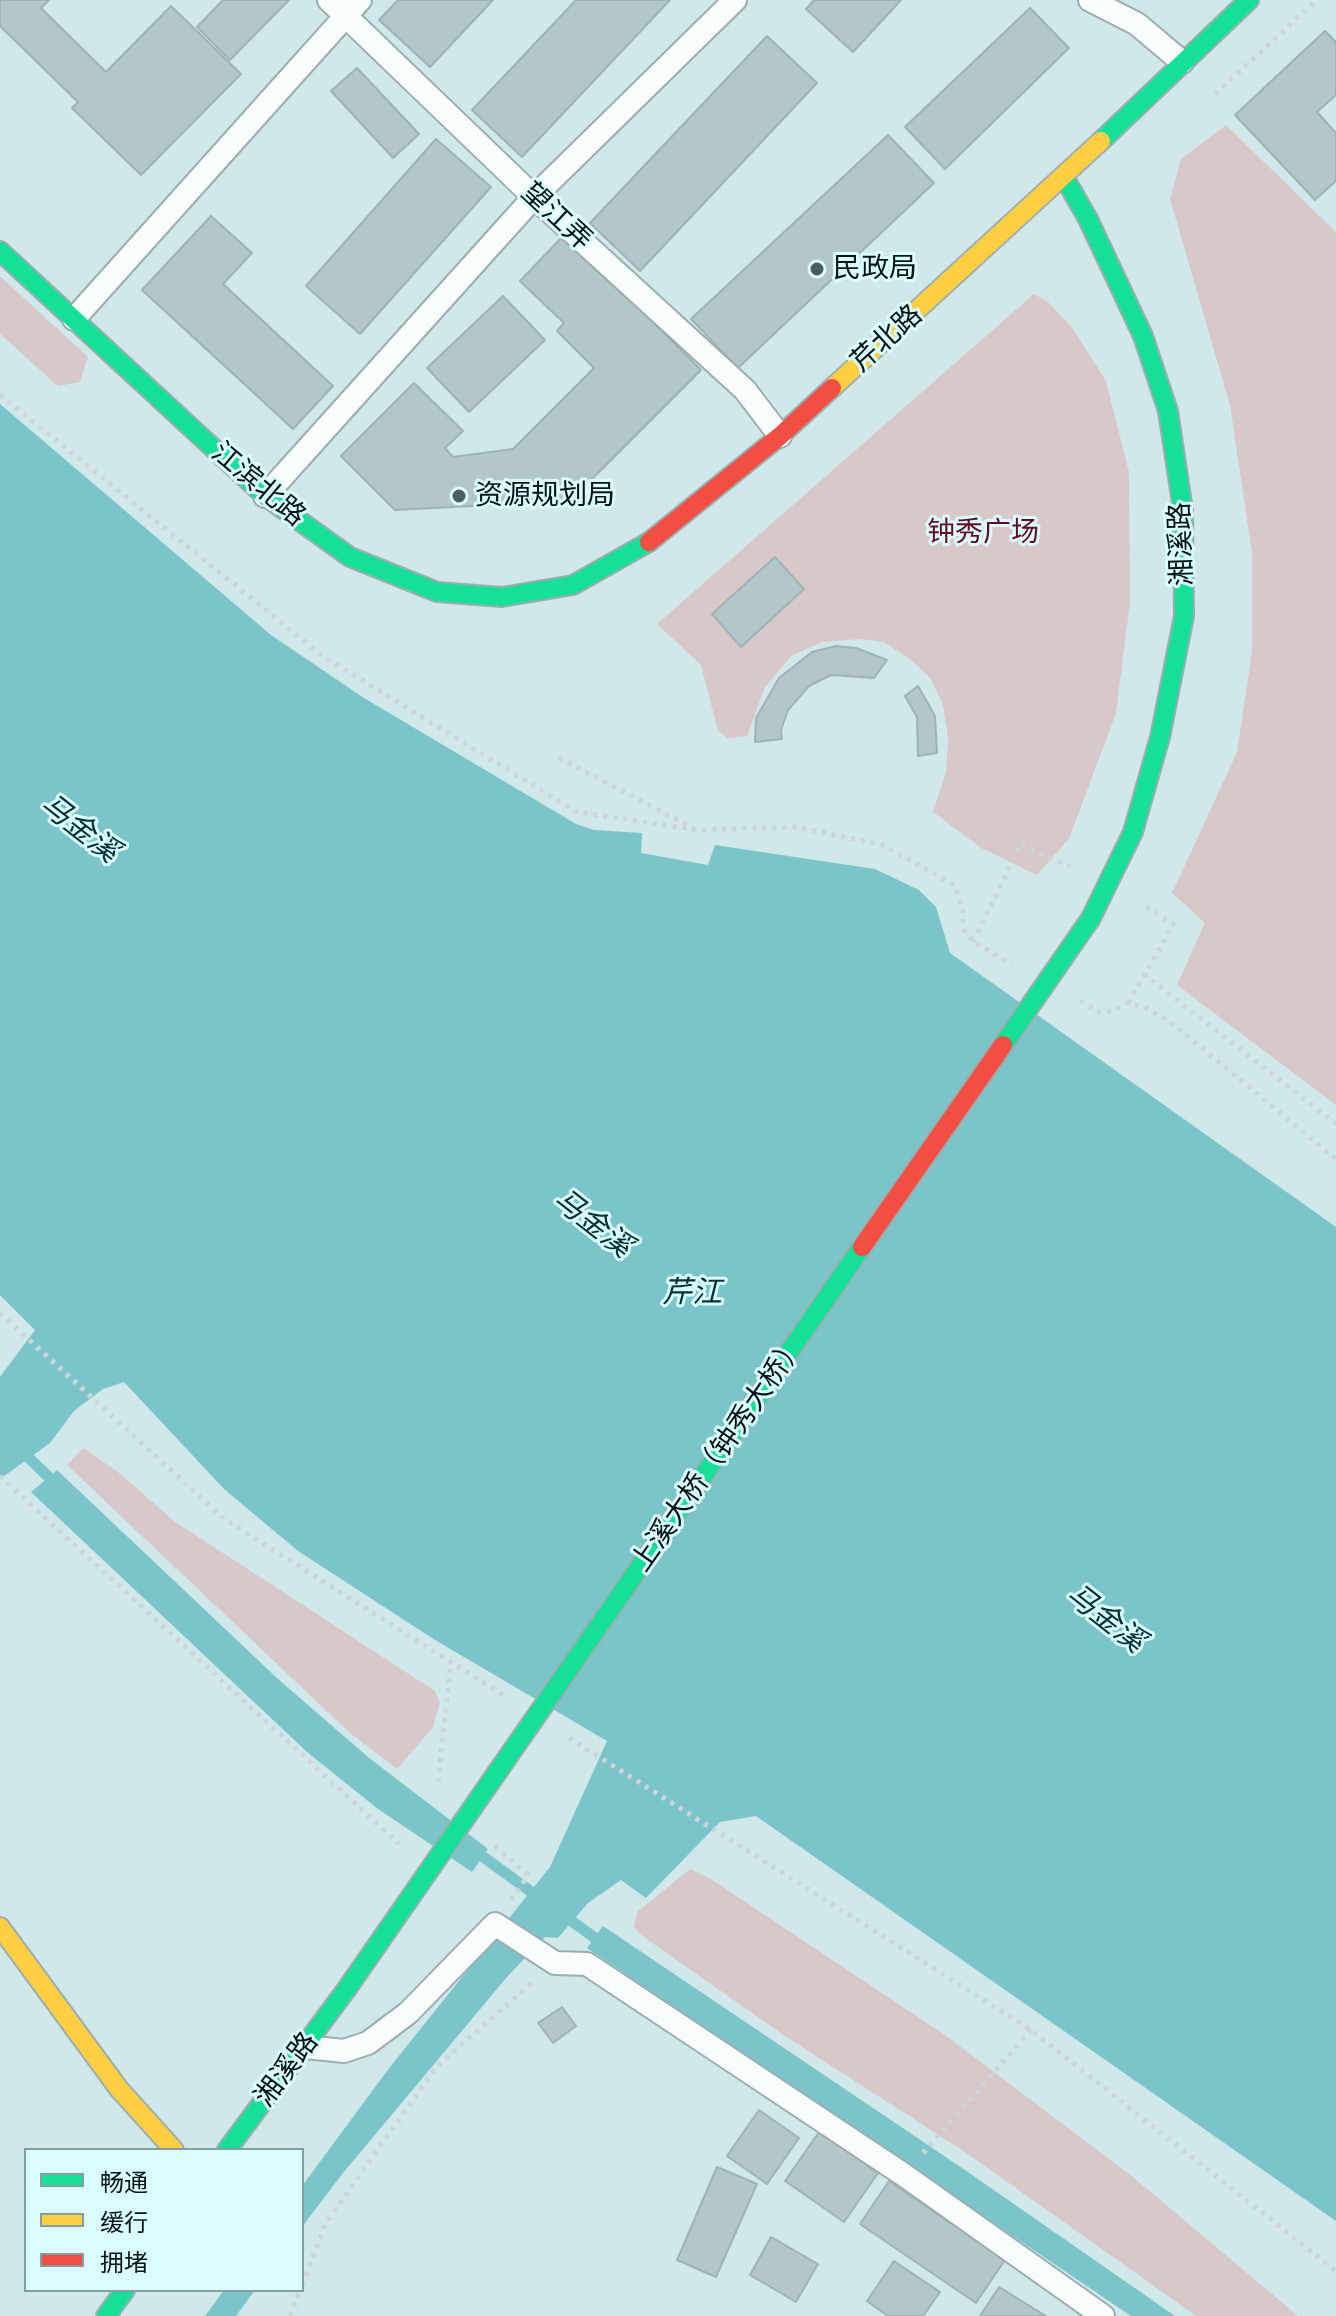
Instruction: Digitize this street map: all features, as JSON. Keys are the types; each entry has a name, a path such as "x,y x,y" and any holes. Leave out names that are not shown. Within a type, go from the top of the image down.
{"main road":[{"name":"芹北路","path":"573,585 649,542 780,436 1064,177 1249,0"},
{"name":"湘溪路","path":"1064,177 1088,219 1143,336 1168,411 1183,510 1184,616 1160,737 1133,832 1091,918"},
{"name":"江滨北路","path":"0,251 265,496 350,557 437,592 502,597 573,585"},
{"name":"上溪大桥（钟秀大桥）","path":"346,1990 1091,918"},
{"path":"0,1927 119,2089 172,2148"},
{"name":"湘溪路","path":"229,2148 346,1990"},
{"path":"106,2316 124,2292"}],"lane":[{"name":"望江弄","path":"329,0 353,8 534,197 745,390 780,436"},
{"path":"265,496 534,197 735,0"},
{"path":"1090,0 1137,24 1182,62"},
{"path":"74,319 353,8"},
{"path":"305,2047 344,2051 368,2043 408,2013 495,1924 555,1963 587,1964 904,2175 1103,2316"}],"path":[{"path":"1204,104 1317,0"},
{"path":"0,395 324,657 577,812 697,830 797,827 883,845 954,885 963,909 963,929 973,942 1024,970"},
{"path":"559,758 697,830"},
{"path":"973,942 1021,844"},
{"path":"1074,998 1100,1012 1113,1011 1128,1003 1174,924"},
{"path":"1144,974 1336,1124"},
{"path":"1128,1003 1146,1008 1169,1021 1336,1159"},
{"path":"0,1313 224,1519 504,1696"},
{"path":"0,1476 402,1846"},
{"path":"557,1730 1031,2030 1336,2271"},
{"path":"304,2279 326,2223 437,2066 555,1963"},
{"path":"904,2175 1031,2030"},
{"path":"290,2316 299,2292"}],"green space":[{"path":"1226,125 1336,232 1336,1105 1177,985 1205,923 1172,893 1237,752 1252,651 1252,553 1230,405 1170,199 1181,159"},
{"path":"0,276 88,357 80,382 58,386 0,334"},
{"name":"钟秀广场","path":"1034,294 1048,302 1073,329 1106,381 1129,472 1130,602 1116,713 1069,839 1037,875 981,848 933,812 946,772 948,739 943,705 931,679 910,659 884,642 861,639 822,642 791,656 765,687 747,736 728,738 718,731 701,665 657,624"},
{"path":"83,1448 118,1472 174,1521 435,1691 440,1703 433,1727 397,1769 350,1733 67,1465"},
{"path":"690,1869 711,1879 945,2035 1133,2177 1298,2316 1196,2316 968,2154 785,2036 641,1935 634,1927 637,1912"}],"water":[{"name":"芹江","path":"0,404 271,635 364,698 576,824 594,830 642,833 641,853 708,865 715,845 875,869 919,890 936,907 950,953 1336,1227 1336,2221 756,1816 720,1822 646,1898 621,1880 588,1903 558,1938 545,1937 507,1977 343,2173 304,2224 304,2183 390,2067 550,1867 607,1741 435,1640 298,1551 224,1489 124,1382 103,1389 74,1411 50,1443 0,1479 0,1377 35,1330 0,1295"},
{"path":"57,1470 278,1679 368,1757 488,1849 472,1872 378,1809 307,1752 31,1492"},
{"path":"603,1926 1175,2316 1131,2316 587,1948"},
{"path":"223,2292 254,2292 236,2316 205,2316"}],"building":[{"path":"0,0 49,0 41,8 106,72 171,6 241,74 141,175 72,108 78,102 0,26"},
{"path":"223,0 289,0 230,60 197,27"},
{"path":"398,0 493,0 430,67 379,20"},
{"path":"576,0 670,0 522,157 472,110"},
{"path":"814,0 901,0 853,52 806,9"},
{"path":"1030,8 1069,48 945,169 905,127"},
{"path":"1325,31 1336,42 1336,95 1317,112 1336,133 1336,181 1315,200 1235,115"},
{"path":"767,36 817,83 640,271 590,223"},
{"path":"357,68 419,134 393,158 331,91"},
{"path":"888,135 934,183 738,368 691,319"},
{"path":"436,139 491,187 360,334 306,286"},
{"path":"211,216 252,253 223,284 333,386 293,429 142,290"},
{"path":"565,234 701,370 570,501 395,510 341,456 414,383 463,431 445,448 453,457 513,449 594,368 557,331 564,323 520,281"},
{"path":"503,296 545,340 469,412 427,368"},
{"path":"775,557 804,589 741,647 712,614"},
{"path":"836,646 856,648 887,660 874,678 831,675 809,686 788,710 781,730 782,739 755,742 756,718 779,678 812,652"},
{"path":"918,686 935,716 937,753 918,756 917,717 905,696"},
{"path":"562,2007 576,2026 553,2043 538,2023"},
{"path":"759,2110 799,2138 767,2184 727,2156"},
{"path":"819,2132 878,2173 844,2222 785,2181"},
{"path":"717,2167 757,2184 716,2277 677,2260"},
{"path":"889,2181 1005,2260 976,2303 860,2224"},
{"path":"771,2237 818,2264 796,2302 750,2275"},
{"path":"894,2261 940,2292 923,2316 888,2316 867,2301"},
{"path":"999,2287 1046,2316 980,2316"}],"waterway":[{"path":"0,1430 59,1487"},
{"path":"471,1848 541,1899"},
{"path":"562,1914 606,1946"}],"traffic: fast":[{"path":"1101,141 1249,0"},
{"path":"1064,177 1088,219 1143,336 1168,411 1183,510 1184,616 1160,737 1133,832 1091,918"},
{"path":"0,251 265,496 350,557 437,592 502,597 573,585 649,542"},
{"path":"1003,1045 1091,918"},
{"path":"346,1990 862,1247"},
{"path":"228,2148 346,1990"},
{"path":"106,2316 124,2292"}],"traffic: slow":[{"path":"832,388 1101,141"},
{"path":"0,1927 119,2089 172,2148"}],"traffic: jam":[{"path":"649,542 780,436 832,388"},
{"path":"862,1247 1003,1045"}],"place":[{"name":"民政局","path":"817,269"},
{"name":"资源规划局","path":"459,496"}],"water label":[{"name":"马金溪","path":"79,829"},
{"name":"马金溪","path":"592,1224"},
{"name":"马金溪","path":"1105,1619"}]}
